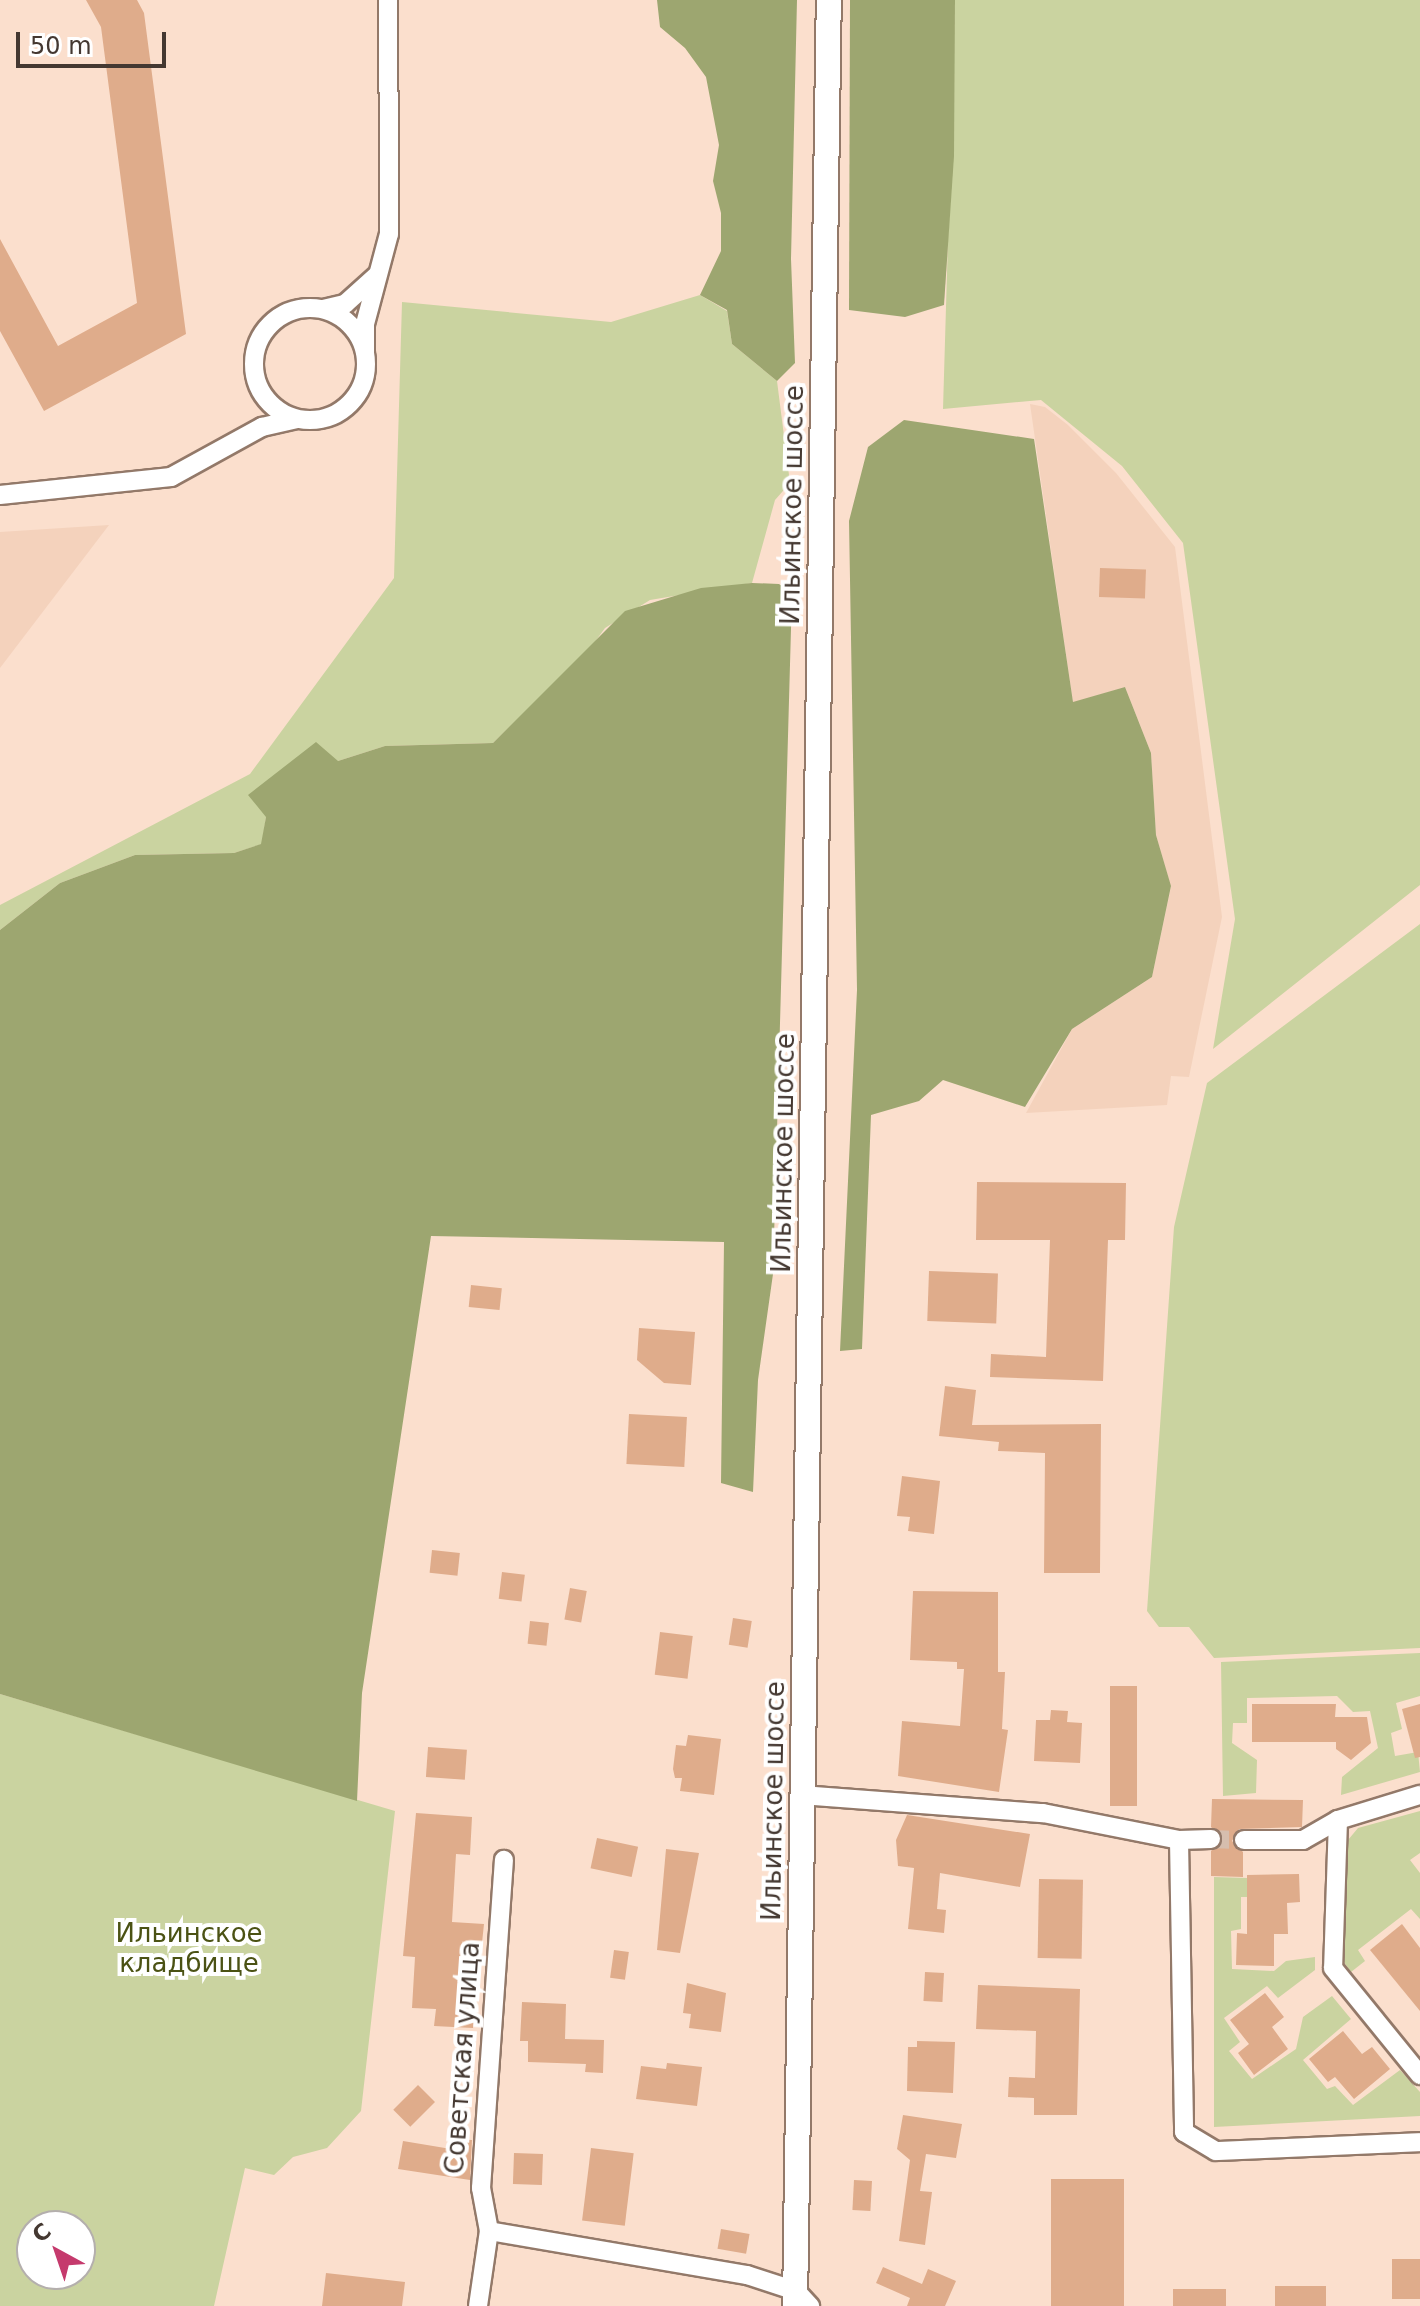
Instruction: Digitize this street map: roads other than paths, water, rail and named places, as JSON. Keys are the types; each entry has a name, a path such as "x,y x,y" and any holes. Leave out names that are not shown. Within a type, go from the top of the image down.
{"main road":[{"name":"Ильинское шоссе","path":"800,2301 801,1795 829,0"}],"street":[{"path":"0,495 171,477 277,421 322,419 344,409 360,389 365,324 383,267 390,187 388,0"},
{"path":"238,439 257,406 258,388 253,363 266,328 286,313 323,309 361,293 383,267"},
{"path":"323,309 345,320 365,352"},
{"path":"258,388 274,408 296,419"},
{"path":"801,1795 1043,1813 1179,1840 1211,1839"},
{"path":"1244,1840 1303,1840 1338,1820 1420,1795"},
{"path":"1338,1820 1333,1968 1420,2075"},
{"path":"1179,1840 1184,2132 1216,2151 1420,2142"},
{"name":"Советская улица","path":"478,2306 489,2231 481,2188 504,1860"},
{"path":"489,2231 747,2275 800,2301"}],"tunnel":[{"path":"1211,1839 1244,1840"}],"park label":[{"name":"Ильинское кладбище","path":"189,1949"}]}
